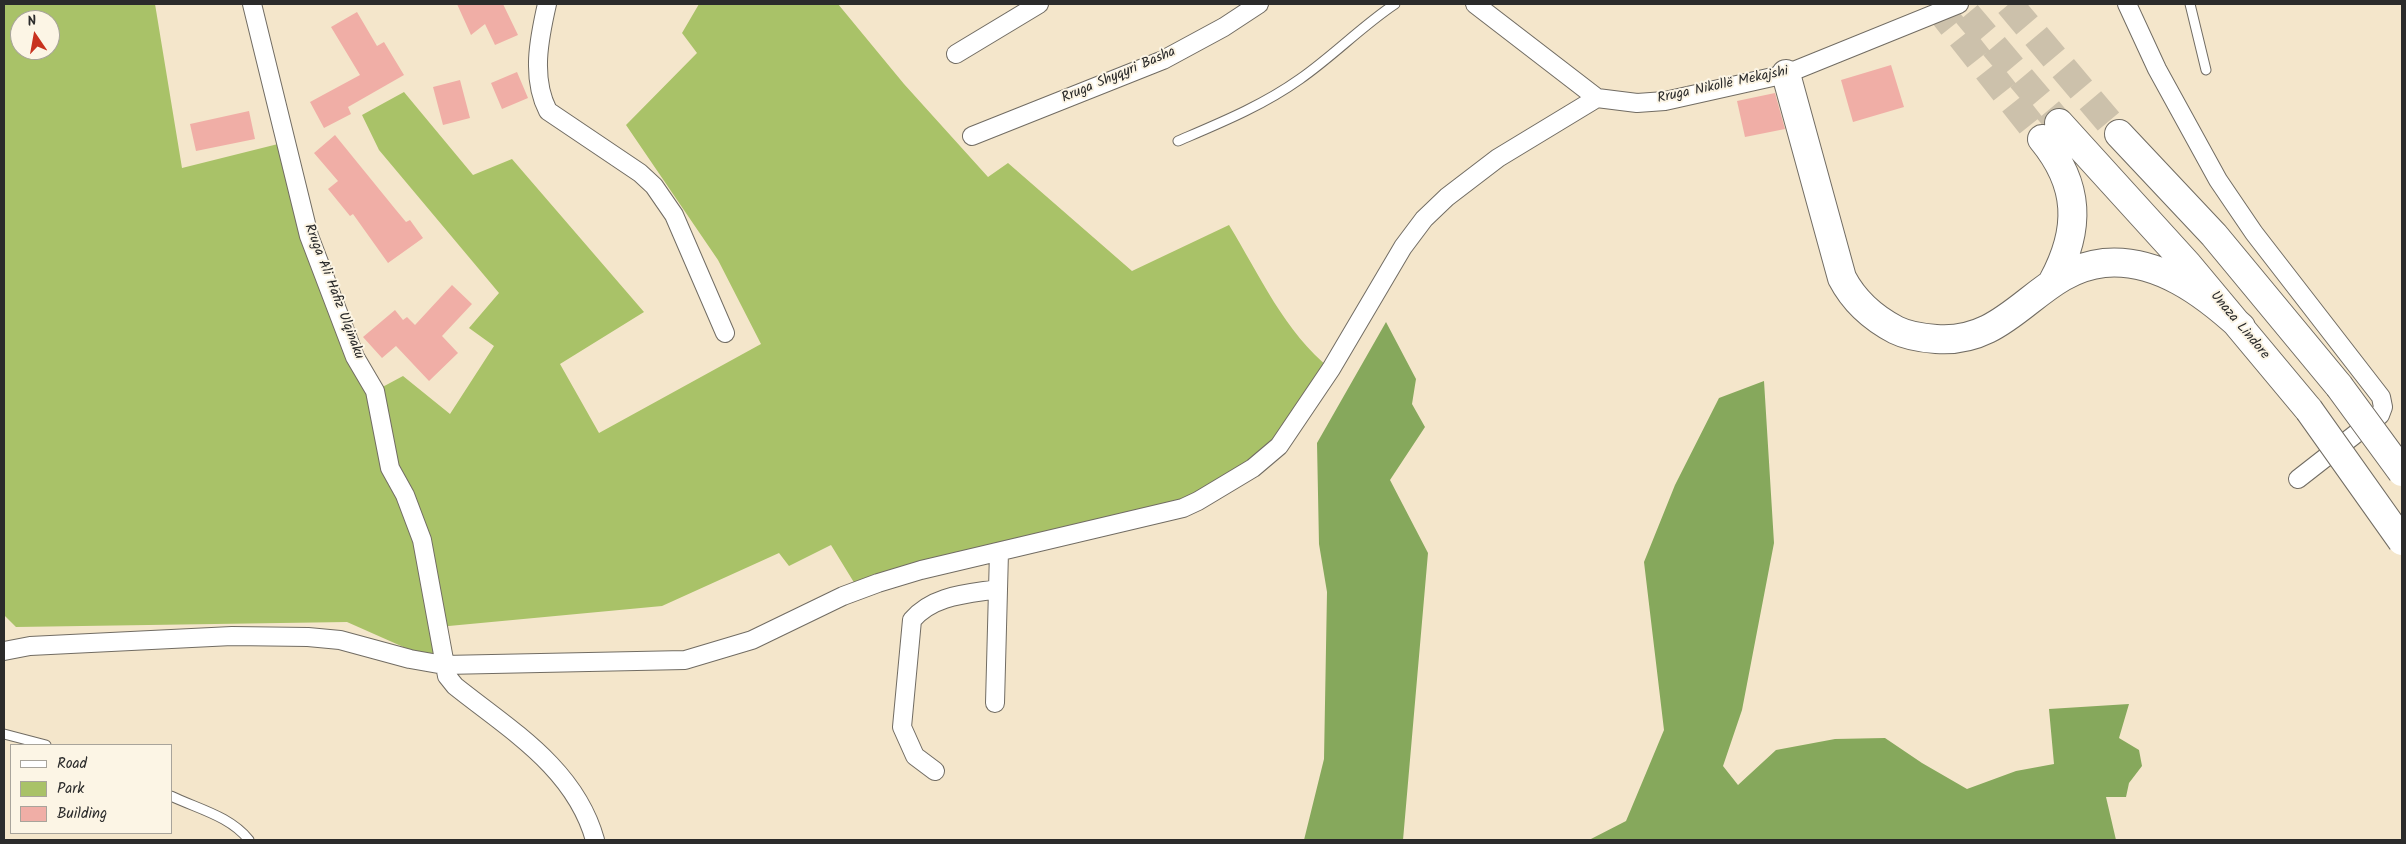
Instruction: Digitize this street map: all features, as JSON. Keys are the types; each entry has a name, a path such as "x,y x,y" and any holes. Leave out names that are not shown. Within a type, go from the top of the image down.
{"highway":[{"path":"1786,74 1842,278 1856,299 1883,323 1901,333 1920,338 1944,340 1969,336 1991,328 2014,314 2053,281 2075,270 2106,263 2142,266 2181,282 2196,290 2241,327"},
{"path":"2125,130 2339,386 2402,472"},
{"name":"Unaza Lindore","path":"2053,281 2067,252 2074,223 2066,174 2054,153 2051,131 2188,265 2309,410 2402,541"}],"street":[{"name":"Rruga Ali Hafiz Ulqinaku","path":"252,4 309,236 355,356 374,391 390,468 405,495 422,540 444,665 448,676 455,686 559,771 582,807 595,840"},
{"path":"547,4 542,26 537,81 540,96 548,111 640,173 654,186 674,215 725,333"},
{"path":"956,54 1039,4"},
{"name":"Rruga Shyqyri Basha","path":"972,136 1164,60 1224,27 1259,4"},
{"path":"4,651 30,646 232,636 308,636 340,640 418,661 444,665 685,660 752,640 858,589 921,570 1183,508 1198,501 1259,463 1291,431 1331,369 1403,246 1424,219 1447,196 1475,174 1597,98 1475,4"},
{"name":"Rruga Nikollë Mekajshi","path":"1597,98 1637,103 1665,101 1786,74 1960,4"},
{"path":"2127,4 2157,69 2218,180 2254,233 2382,397 2383,407 2380,416 2298,479"},
{"path":"995,702 999,552"},
{"path":"935,771 915,756 902,727 912,620 922,609 942,599 998,589"}],"lane":[{"path":"1178,141 1250,110 1278,94 1302,78 1396,4"},
{"path":"2190,4 2206,70"},
{"path":"4,734 42,744"},
{"path":"172,796 216,816 241,830 249,840"}],"green space":[{"path":"4,4 155,4 182,168 286,142 309,236 375,391 403,376 450,414 494,346 469,328 499,293 379,150 362,115 404,92 473,175 512,159 644,312 560,364 599,433 761,344 718,260 626,125 697,53 682,33 699,4 838,4 904,84 988,177 1008,163 1132,271 1229,225 1286,321 1331,369 1291,431 1198,501 858,589 831,545 789,566 779,553 662,606 438,627 444,665 347,622 16,627 4,615"},
{"path":"1386,322 1416,379 1412,404 1425,427 1390,480 1428,553 1403,840 1304,840 1324,759 1327,592 1319,544 1317,443"},
{"path":"1764,381 1774,543 1742,710 1723,766 1738,785 1776,750 1835,739 1885,738 1922,763 1967,789 2016,771 2054,764 2049,709 2129,704 2119,738 2139,750 2142,766 2129,783 2126,797 2106,797 2116,840 1589,840 1626,821 1664,730 1644,562 1675,485 1719,398"}],"building":[{"path":"457,4 503,4 518,35 495,45 485,24 471,35"},
{"path":"357,12 377,46 384,42 404,75 348,107 351,114 324,128 310,102 360,75 331,27"},
{"path":"1891,65 1904,107 1853,122 1841,80"},
{"path":"517,72 528,98 502,109 491,83"},
{"path":"460,80 470,118 443,125 433,87"},
{"path":"1775,93 1785,129 1745,137 1737,101"},
{"path":"249,111 255,139 196,151 190,124"},
{"path":"335,135 406,222 410,220 423,238 388,263 353,214 350,216 328,189 338,181 314,153"},
{"path":"452,285 472,304 442,336 458,353 429,381 396,346 382,358 363,337 395,310 403,320 407,317 415,325"}],"tunnel":[{"path":"1935,4 2042,139"},
{"path":"2009,4 2119,134"},
{"path":"1967,14 2059,123"}]}
